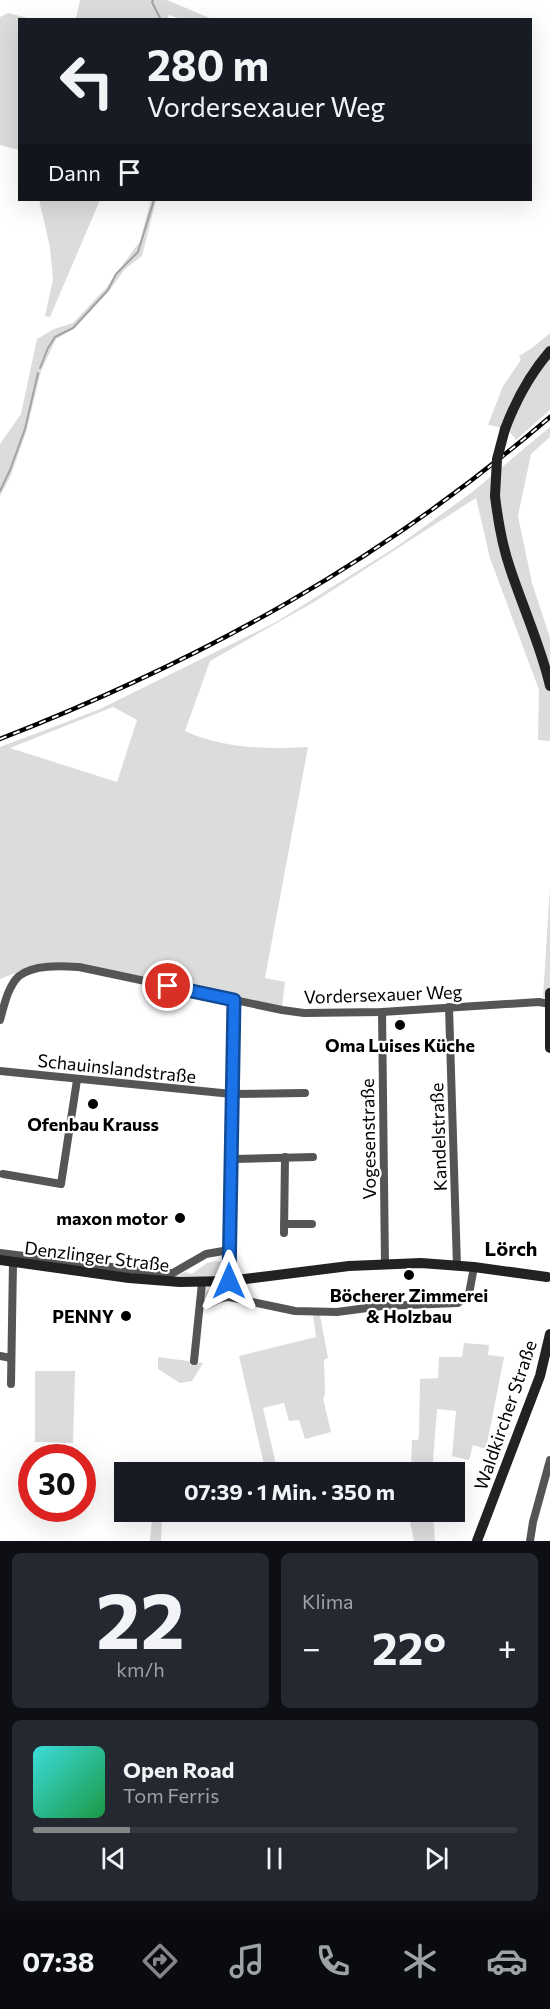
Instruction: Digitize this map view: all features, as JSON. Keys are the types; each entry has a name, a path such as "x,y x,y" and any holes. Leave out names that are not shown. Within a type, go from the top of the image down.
{"main road":[{"path":"547,354 518,397 505,429 497,459 495,496 504,549 550,686"},
{"path":"550,993 550,1048"},
{"name":"Denzlinger Straße","path":"0,1260 129,1278 202,1283 349,1266 421,1263 474,1267 549,1279"},
{"name":"Waldkircher Straße","path":"477,1541 540,1376 550,1334"}],"street":[{"name":"Vordersexauer Weg","path":"0,1020 13,985 19,976 46,968 79,967 282,1010 304,1012 382,1012 539,1002 550,1004"},
{"path":"229,1281 234,1000"},
{"name":"Kandelstraße","path":"449,1007 457,1266"},
{"name":"Vogesenstraße","path":"382,1012 385,1265"},
{"name":"Schauinslandstraße","path":"0,1071 232,1094 305,1093"},
{"path":"3,1174 61,1184 77,1080"},
{"path":"284,1233 285,1157"},
{"path":"232,1159 313,1157"},
{"path":"284,1224 312,1224"},
{"name":"Denzlinger Straße","path":"0,1253 173,1273 206,1254 229,1250"},
{"path":"11,1384 13,1262"},
{"path":"200,1305 207,1305 223,1297 229,1297 294,1311 337,1312 382,1306 458,1303 469,1294 474,1267"},
{"path":"194,1361 202,1283"},
{"path":"0,1356 11,1358"},
{"path":"530,1541 550,1460"}],"shaded area":[{"path":"80,0 167,0 210,18 178,18 168,15 169,18 76,18"},
{"path":"8,13 28,18 18,18 18,150 0,145 0,17"},
{"path":"39,201 100,201 50,317 45,316 53,280 50,247"},
{"path":"151,201 156,201 142,256 125,269 109,291 75,328 56,339 41,371 26,432 11,475 0,496 0,444 21,414 37,339 54,329 73,323 106,288 140,241"},
{"path":"550,333 550,410 516,440 504,429 488,425 503,386 521,360 519,356"},
{"path":"550,427 550,437 531,454 518,516 532,583 550,638 550,741 538,740 539,690 490,558 476,498 314,602 210,661 185,731 215,741 245,746 308,747 265,978 285,982 282,1006 90,966 31,967 0,979 0,747 98,710 276,622 396,547 471,493","holes":["113,707 137,720 117,782 10,748"]},
{"path":"550,888 550,1000 543,997"},
{"path":"215,1261 227,1263 227,1272 209,1279 175,1277 185,1272 192,1274 207,1263"},
{"path":"238,1286 235,1297 204,1301 206,1292 211,1289"},
{"path":"313,1315 320,1315 328,1358 324,1360 325,1395 323,1398 331,1432 305,1439 299,1420 289,1421 284,1403 263,1408 275,1462 263,1462 239,1356 316,1337"},
{"path":"464,1343 489,1345 488,1355 504,1357 486,1449 473,1445 469,1460 452,1456 456,1411 437,1409 433,1462 411,1462 412,1440 418,1440 419,1434 420,1379 438,1378 439,1357 462,1357"},
{"path":"158,1357 203,1363 192,1381 180,1383 158,1369"},
{"path":"35,1371 75,1371 73,1443 35,1442"},
{"path":"152,1522 162,1522 161,1541 150,1541"},
{"path":"410,1522 434,1522 435,1541 414,1541"}],"waterway":[{"path":"153,0 160,18"},
{"path":"40,368 55,337 73,328 108,290 116,274 138,252 154,201"},
{"path":"0,491 25,429 38,373"}],"railway":[{"path":"0,739 149,675 289,602 357,561 422,516 487,469 550,417"}],"place":[{"name":"Oma Luises Küche","path":"400,1025"},
{"name":"Ofenbau Krauss","path":"93,1104"},
{"name":"maxon motor","path":"180,1218"},
{"name":"Böcherer Zimmerei & Holzbau","path":"409,1275"},
{"name":"PENNY","path":"126,1316"}],"district":[{"name":"Lörch","path":"511,1248"}],"route":[{"path":"168,986 234,1000 229,1281"}]}
